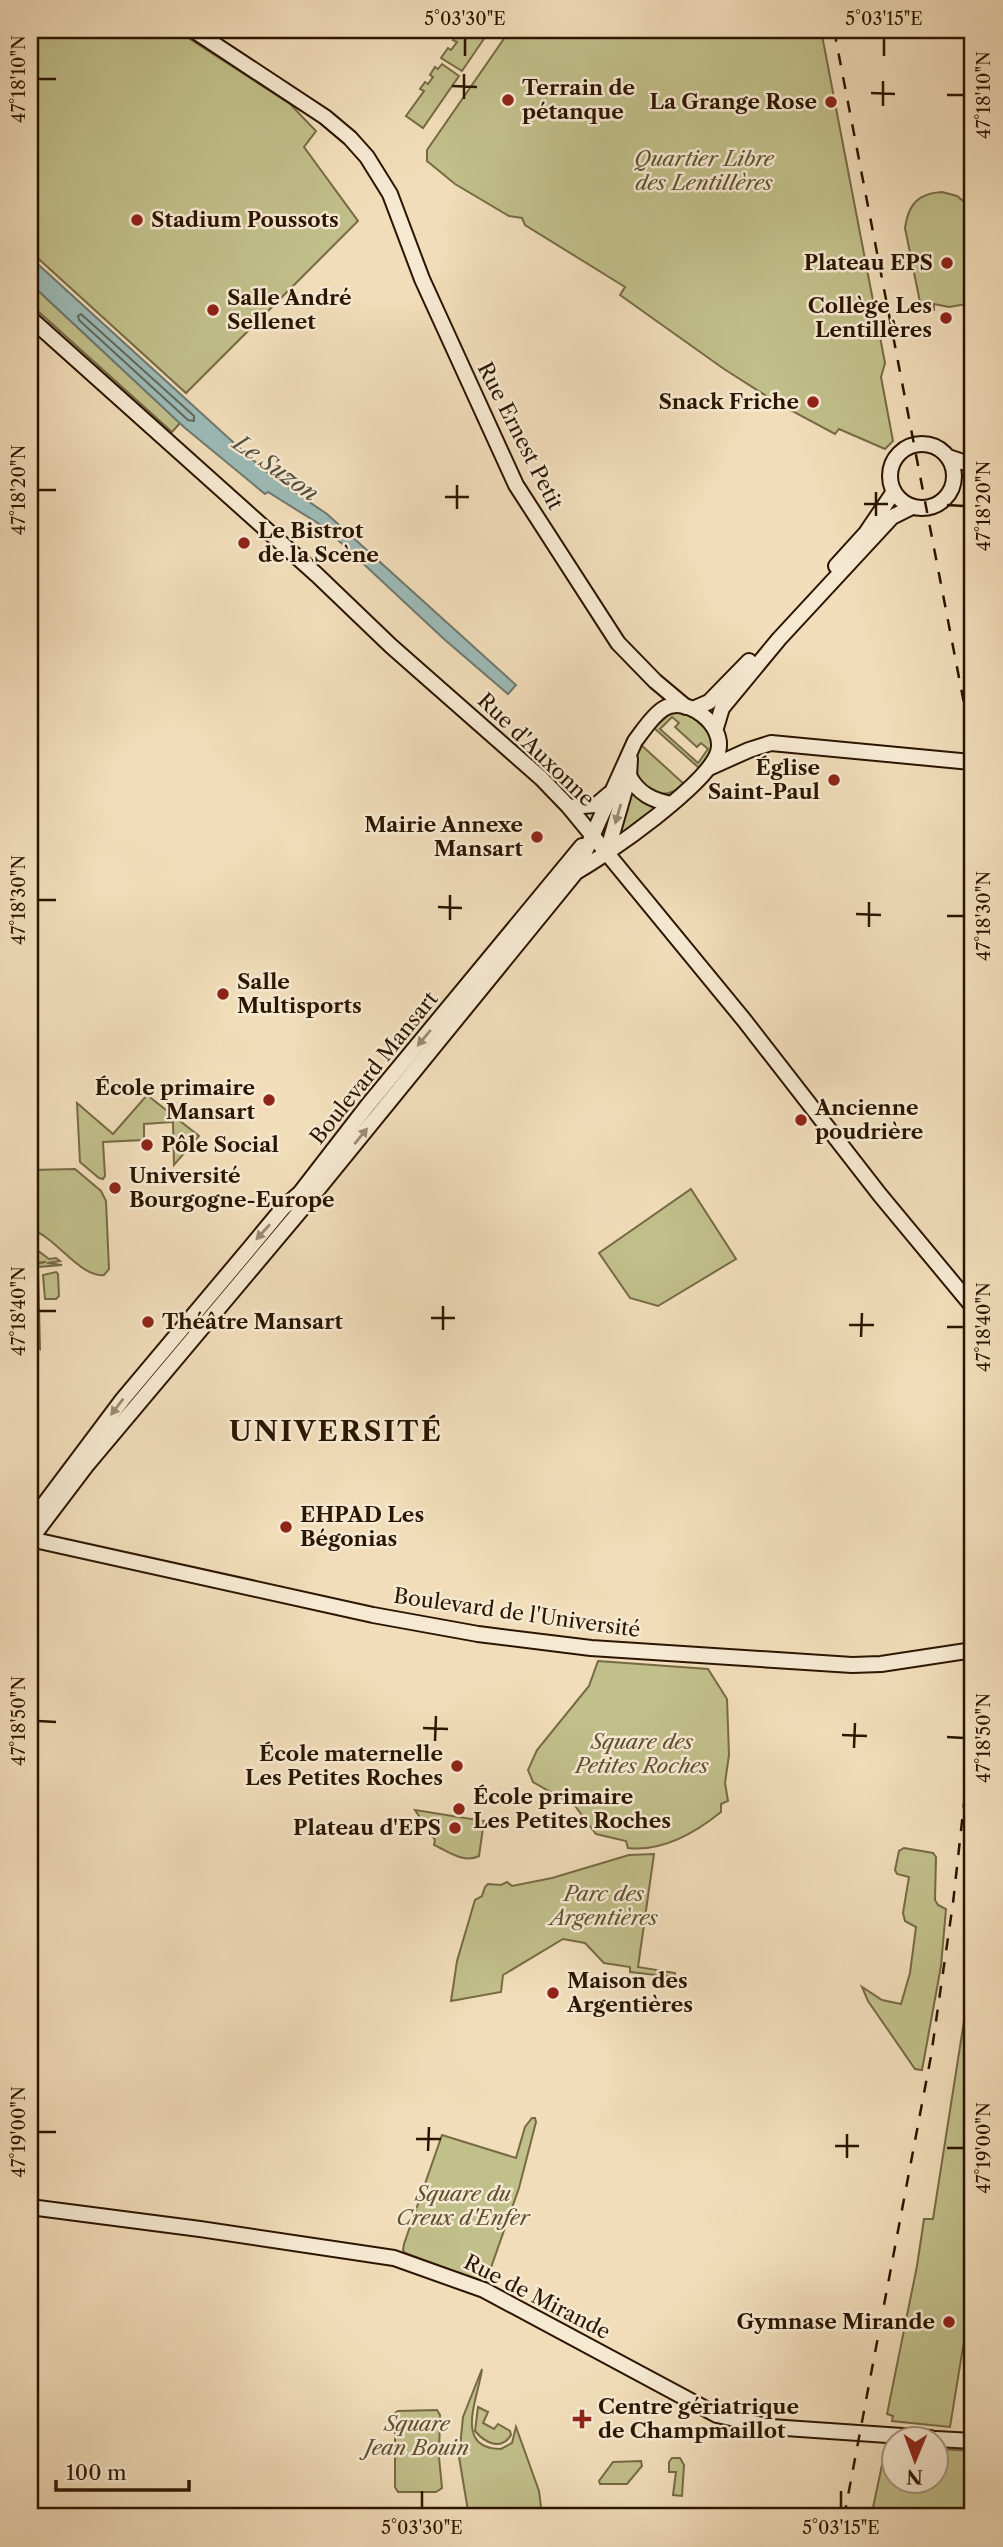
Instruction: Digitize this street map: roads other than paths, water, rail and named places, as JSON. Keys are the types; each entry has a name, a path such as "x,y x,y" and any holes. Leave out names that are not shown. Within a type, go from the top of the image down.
{"main road":[{"name":"Rue Ernest Petit","path":"192,30 303,101 338,127 359,147 386,186 422,279 516,485 618,643 655,681 690,708"},
{"name":"Rue d'Auxonne","path":"30,318 317,575 391,646 569,807 973,1307"},
{"path":"948,457 955,476 950,493 943,501 927,509 912,507 893,493 891,468 902,451 912,446 926,444 939,449 948,457 966,463 973,462"},
{"path":"955,476 973,472"},
{"path":"581,869 611,793 643,730 663,708 690,708 713,699 866,533 893,493"},
{"path":"581,869 622,844 671,804 710,767 717,756 722,708 779,639 892,517 912,507"},
{"name":"Rue Ernest Petit","path":"655,681 663,708"},
{"path":"690,708 730,747 749,750"},
{"path":"710,767 771,743 971,762"},
{"path":"607,852 629,776 631,749"},
{"path":"629,776 642,793 671,804"},
{"path":"569,807 596,805 611,793"},
{"name":"Boulevard Mansart","path":"31,1533 123,1399 248,1249 300,1193 368,1105 593,835"},
{"path":"581,869 624,872"},
{"name":"Boulevard Mansart","path":"31,1533 581,869"},
{"name":"Boulevard de l'Université","path":"31,1533 102,1555 373,1615 478,1634 571,1646 852,1665 906,1661 973,1650"},
{"name":"Rue de Mirande","path":"30,2207 181,2226 394,2258 484,2290 717,2415 771,2427 880,2434"},
{"path":"950,2440 973,2441"}],"water":[{"name":"Le Suzon","path":"30,257 245,453 274,478 327,514 516,685 508,694 445,640 324,527 268,492 265,494 185,428 30,283"}],"railway":[{"path":"834,30 973,750"},
{"path":"844,2517 931,2056 953,1903 973,1722"}],"place":[{"name":"Terrain de pétanque","path":"508,100"},
{"name":"La Grange Rose","path":"831,102"},
{"name":"Stadium Poussots","path":"137,220"},
{"name":"Plateau EPS","path":"947,263"},
{"name":"Salle André Sellenet","path":"213,310"},
{"name":"Collège Les Lentillères","path":"946,318"},
{"name":"Snack Friche","path":"813,402"},
{"name":"Le Bistrot de la Scène","path":"244,543"},
{"name":"Église Saint-Paul","path":"834,780"},
{"name":"Mairie Annexe Mansart","path":"537,837"},
{"name":"Salle Multisports","path":"223,994"},
{"name":"École primaire Mansart","path":"269,1100"},
{"name":"Ancienne poudrière","path":"801,1120"},
{"name":"Pôle Social","path":"147,1145"},
{"name":"Université Bourgogne-Europe","path":"115,1188"},
{"name":"Théâtre Mansart","path":"148,1322"},
{"name":"EHPAD Les Bégonias","path":"286,1527"},
{"name":"École maternelle Les Petites Roches","path":"457,1766"},
{"name":"École primaire Les Petites Roches","path":"459,1809"},
{"name":"Plateau d'EPS","path":"455,1828"},
{"name":"Maison des Argentières","path":"553,1993"},
{"name":"Gymnase Mirande","path":"949,2322"},
{"name":"Centre gériatrique de Champmaillot","path":"582,2419"}],"district":[{"name":"UNIVERSITÉ","path":"336,1431"}],"park label":[{"name":"Quartier Libre des Lentillères","path":"704,171"},
{"name":"Square des Petites Roches","path":"642,1754"},
{"name":"Parc des Argentières","path":"604,1906"},
{"name":"Square du Creux d'Enfer","path":"463,2206"},
{"name":"Square Jean Bouin","path":"417,2436"}]}
